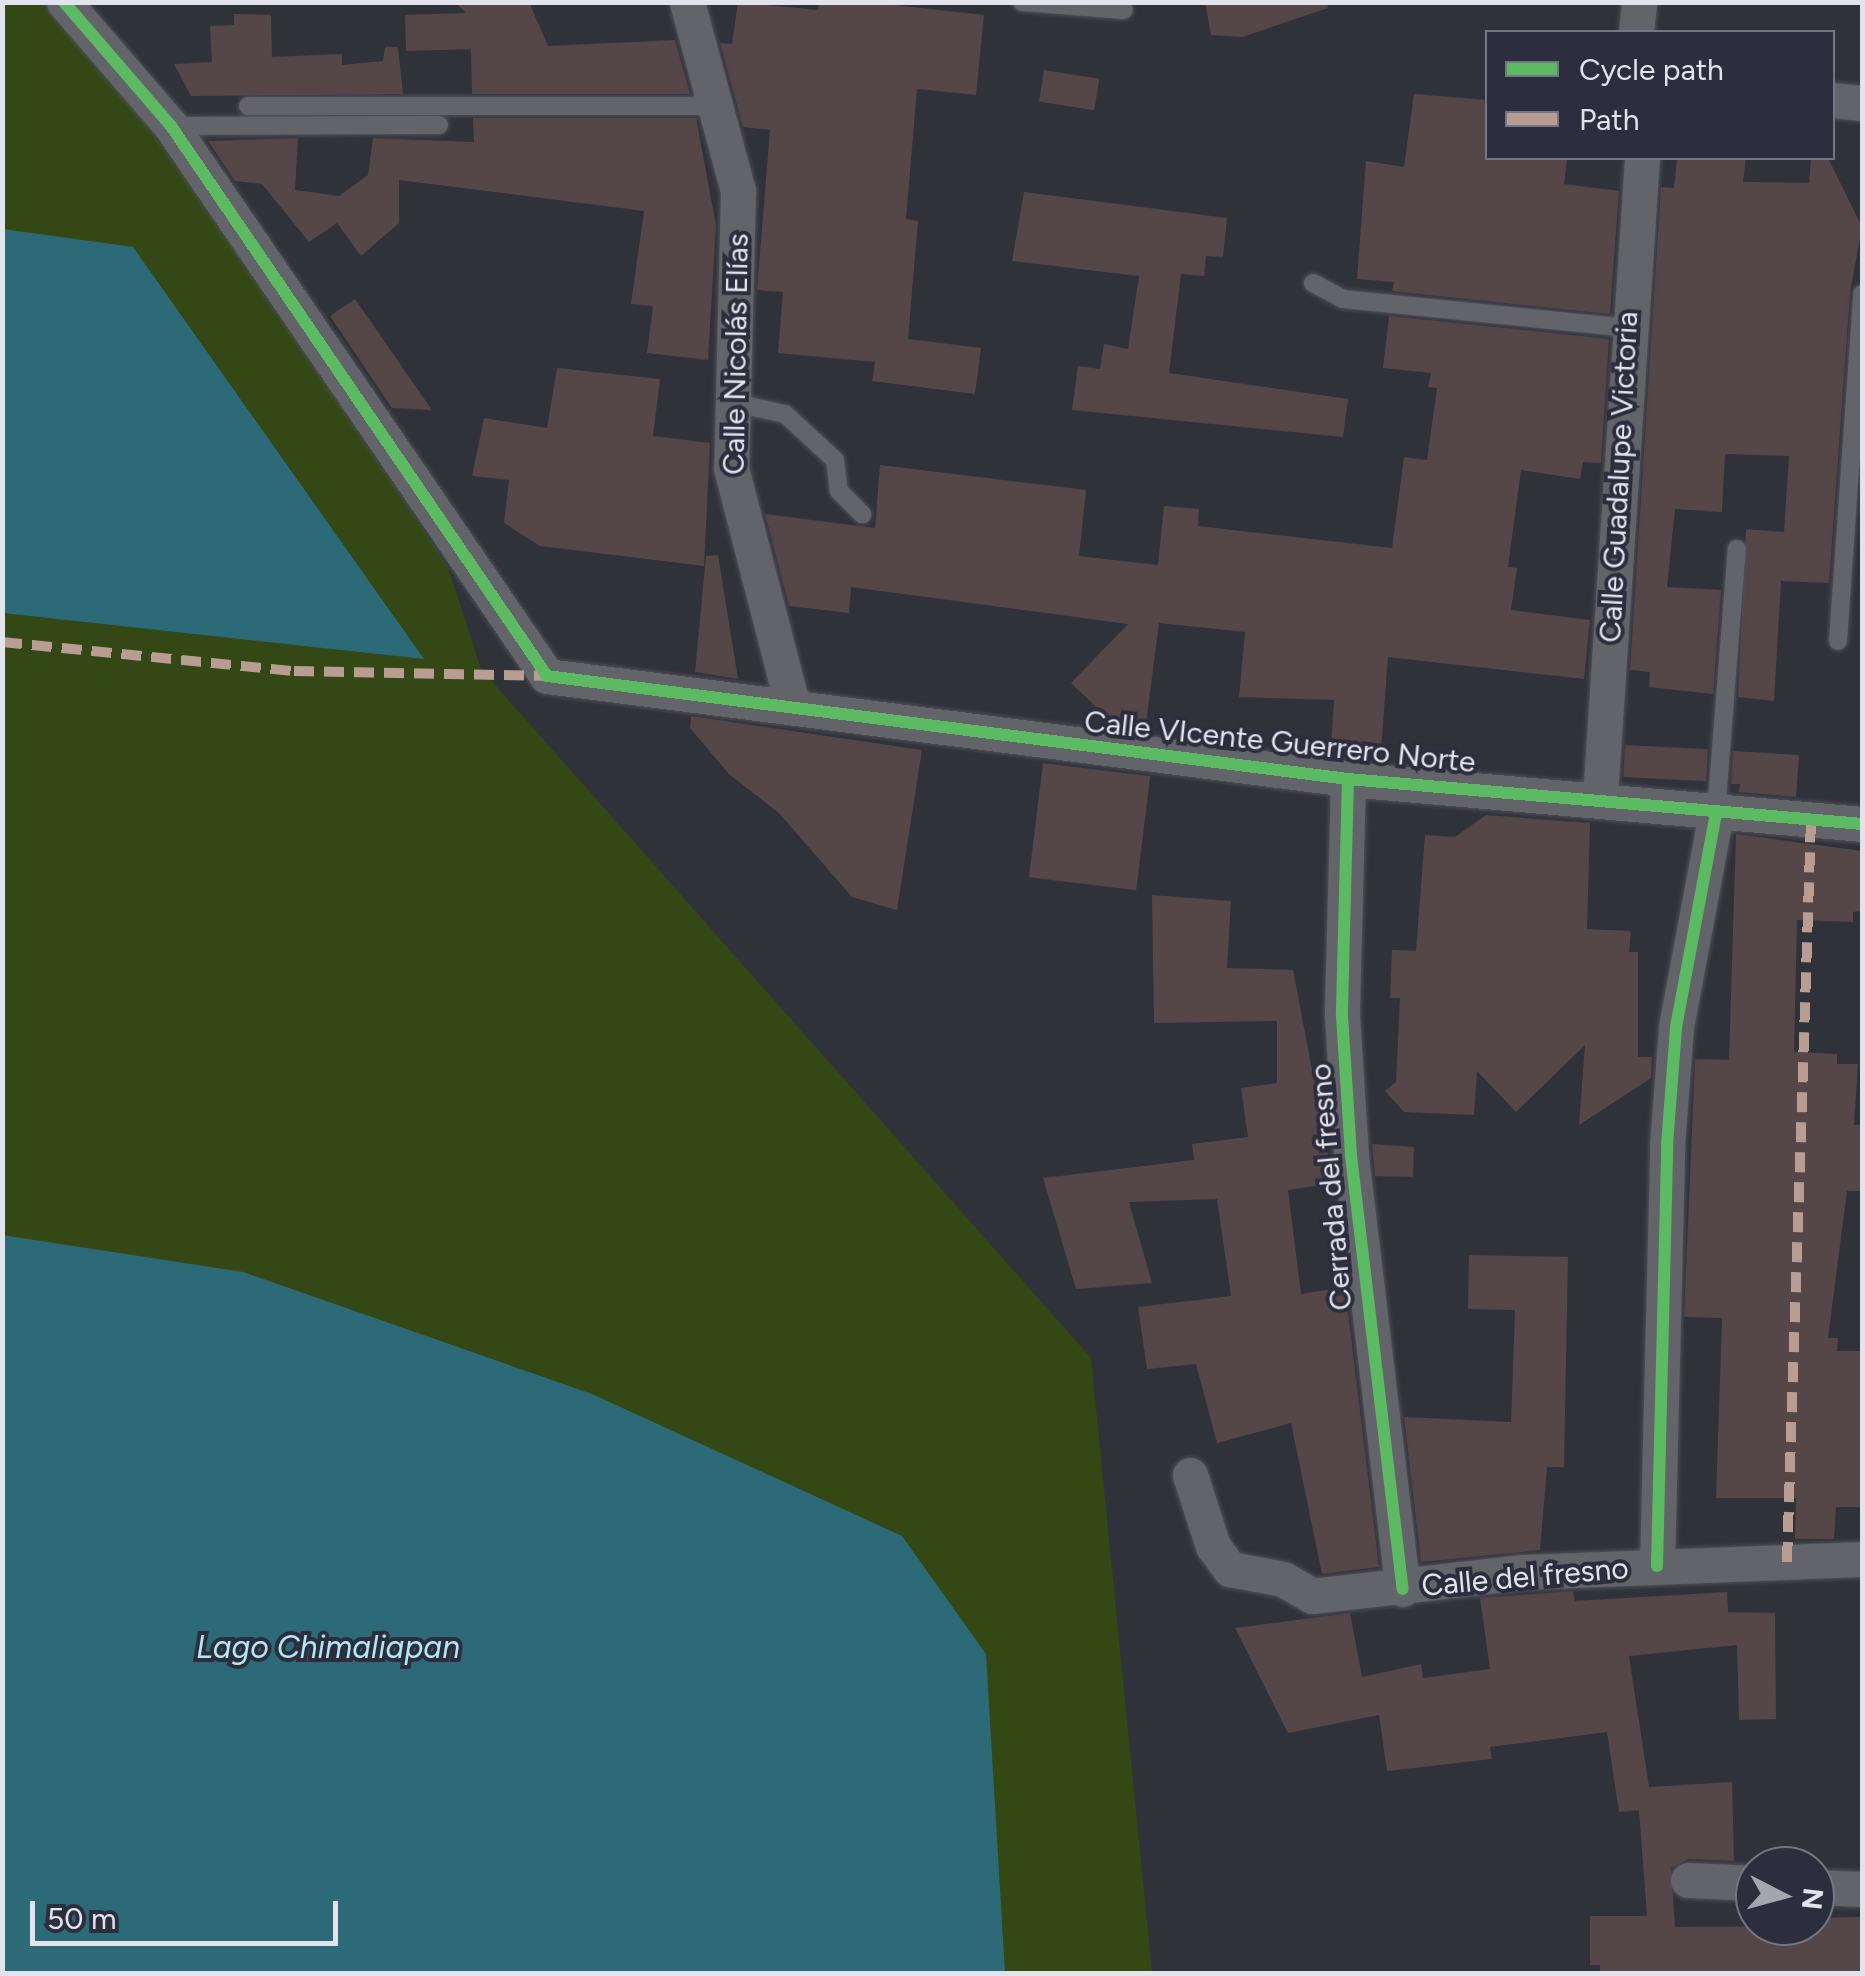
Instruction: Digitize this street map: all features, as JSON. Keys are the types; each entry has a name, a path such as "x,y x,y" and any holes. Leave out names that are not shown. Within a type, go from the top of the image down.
{"street":[{"name":"Calle VIcente Guerrero Norte","path":"64,2 171,126 547,676 792,704 1348,778 1600,796 1716,813 1862,824"},
{"name":"Calle Nicolás Elías","path":"687,2 738,191 735,403 730,468 739,520 792,704"},
{"path":"1636,30 1639,2"},
{"path":"1835,100 1862,103"},
{"name":"Calle Guadalupe Victoria","path":"1600,796 1642,160"},
{"name":"Cerrada del fresno","path":"1348,778 1342,1016 1351,1156 1403,1589"},
{"path":"1657,1566 1666,1145 1676,1026 1716,813"},
{"name":"Calle del fresno","path":"1190,1475 1213,1546 1230,1569 1283,1579 1312,1596 1368,1593 1522,1572 1862,1559"},
{"path":"1688,1880 1735,1883"},
{"path":"1835,1888 1862,1889"}],"lane":[{"path":"1022,2 1124,10"},
{"path":"248,106 713,106"},
{"path":"171,126 438,125"},
{"path":"1313,283 1344,298 1628,328"},
{"path":"1838,641 1862,294"},
{"path":"735,403 785,414 835,460 839,491 862,514"},
{"path":"1716,813 1737,549"}],"green space":[{"path":"43,2 82,36 239,250 448,567 481,669 1091,1358 1152,1973 3,1974 2,3"}],"water":[{"path":"3,229 133,247 424,659 3,613"},
{"name":"Lago Chimaliapan","path":"2,1235 243,1272 592,1394 902,1536 986,1654 1005,1973 3,1973"}],"building":[{"path":"455,2 529,2 548,46 675,40 690,94 472,94 471,49 406,51 405,15 466,13"},
{"path":"738,2 818,10 819,2 867,2 984,15 976,95 917,89 906,219 918,221 908,339 981,348 975,394 872,381 875,362 778,353 783,292 757,290 770,130 743,127 720,43 732,44"},
{"path":"1205,2 1327,2 1328,8 1242,37 1211,35"},
{"path":"234,14 271,15 272,57 342,54 342,65 383,61 385,47 398,47 403,94 191,96 174,64 212,62 210,26 234,25"},
{"path":"1044,70 1099,79 1094,110 1039,102"},
{"path":"1414,94 1485,100 1485,160 1567,160 1564,184 1619,191 1610,314 1392,291 1394,282 1357,279 1366,161 1404,167"},
{"path":"473,118 696,118 716,225 708,360 647,353 653,306 631,304 644,211 399,180 399,223 361,256 337,223 309,242 262,184 235,181 208,141 298,138 295,190 339,196 368,175 373,138 474,142"},
{"path":"1677,160 1746,160 1743,182 1809,183 1811,160 1829,160 1862,227 1850,293 1829,583 1781,581 1774,701 1738,697 1746,529 1784,532 1789,456 1725,454 1722,512 1675,509 1667,587 1721,590 1713,694 1649,687 1650,672 1630,670 1661,187 1674,188"},
{"path":"1024,192 1227,218 1223,257 1206,256 1204,276 1181,274 1169,373 1348,399 1343,437 1072,410 1078,366 1100,369 1104,344 1128,349 1139,276 1012,261"},
{"path":"355,299 432,410 392,408 330,316"},
{"path":"1389,316 1609,339 1601,463 1583,462 1580,479 1521,470 1508,567 1517,568 1511,610 1590,620 1584,679 1388,657 1381,750 1331,746 1334,700 1239,697 1245,632 1159,623 1145,731 1118,728 1071,683 1128,624 851,587 849,613 789,606 765,514 875,528 880,465 1086,490 1079,556 1158,565 1164,506 1199,509 1198,526 1392,548 1404,457 1427,460 1437,388 1428,387 1431,373 1383,368"},
{"path":"557,368 660,379 653,436 710,443 704,566 540,546 504,523 509,480 472,476 484,418 547,428"},
{"path":"718,555 738,679 695,672 706,556"},
{"path":"691,716 922,750 897,910 852,897 779,813 729,774 690,728"},
{"path":"1625,745 1708,749 1706,781 1623,777"},
{"path":"1733,751 1799,755 1796,797 1739,792 1740,784 1731,784"},
{"path":"1043,763 1150,776 1136,890 1029,877"},
{"path":"1486,815 1590,823 1587,929 1631,931 1629,952 1638,952 1638,1057 1652,1057 1651,1078 1579,1125 1585,1045 1516,1112 1477,1071 1474,1115 1404,1112 1385,1091 1396,1082 1400,998 1390,998 1392,950 1416,951 1425,835 1455,837"},
{"path":"1736,834 1862,851 1862,911 1853,912 1853,922 1797,920 1794,1052 1837,1054 1837,1064 1858,1064 1854,1125 1862,1125 1862,1191 1847,1191 1828,1338 1838,1338 1837,1351 1862,1351 1862,1507 1836,1507 1834,1539 1795,1539 1796,1498 1716,1498 1722,1318 1684,1317 1695,1059 1729,1060"},
{"path":"1152,895 1231,901 1227,968 1293,970 1332,1174 1325,1173 1327,1184 1288,1190 1301,1294 1345,1287 1379,1567 1322,1574 1291,1423 1217,1443 1196,1364 1147,1369 1138,1307 1231,1296 1217,1199 1129,1202 1152,1283 1076,1289 1043,1178 1194,1160 1192,1144 1248,1137 1241,1088 1277,1083 1277,1021 1154,1023"},
{"path":"1372,1144 1414,1147 1413,1177 1375,1176"},
{"path":"1469,1255 1568,1257 1564,1467 1547,1467 1540,1550 1421,1562 1404,1417 1511,1422 1515,1310 1468,1309"},
{"path":"1573,1591 1575,1601 1727,1592 1728,1612 1775,1613 1776,1719 1739,1720 1737,1645 1629,1656 1649,1787 1732,1782 1734,1861 1688,1859 1671,1868 1675,1927 1735,1927 1735,1946 1835,1946 1835,1918 1862,1917 1862,1974 1600,1974 1600,1965 1590,1965 1590,1916 1647,1916 1639,1810 1619,1812 1607,1732 1490,1747 1492,1759 1387,1771 1379,1715 1288,1733 1235,1628 1350,1613 1362,1677 1421,1664 1423,1678 1490,1669 1480,1598"}],"marked path":[{"path":"2,642 294,671 547,676"},
{"path":"1787,1562 1811,819"}],"cycle path":[{"path":"64,2 171,126 547,676 1348,779 1862,824"},
{"path":"1348,779 1342,1016 1351,1156 1403,1589"},
{"path":"1657,1566 1667,1145 1676,1027 1716,813"}]}
